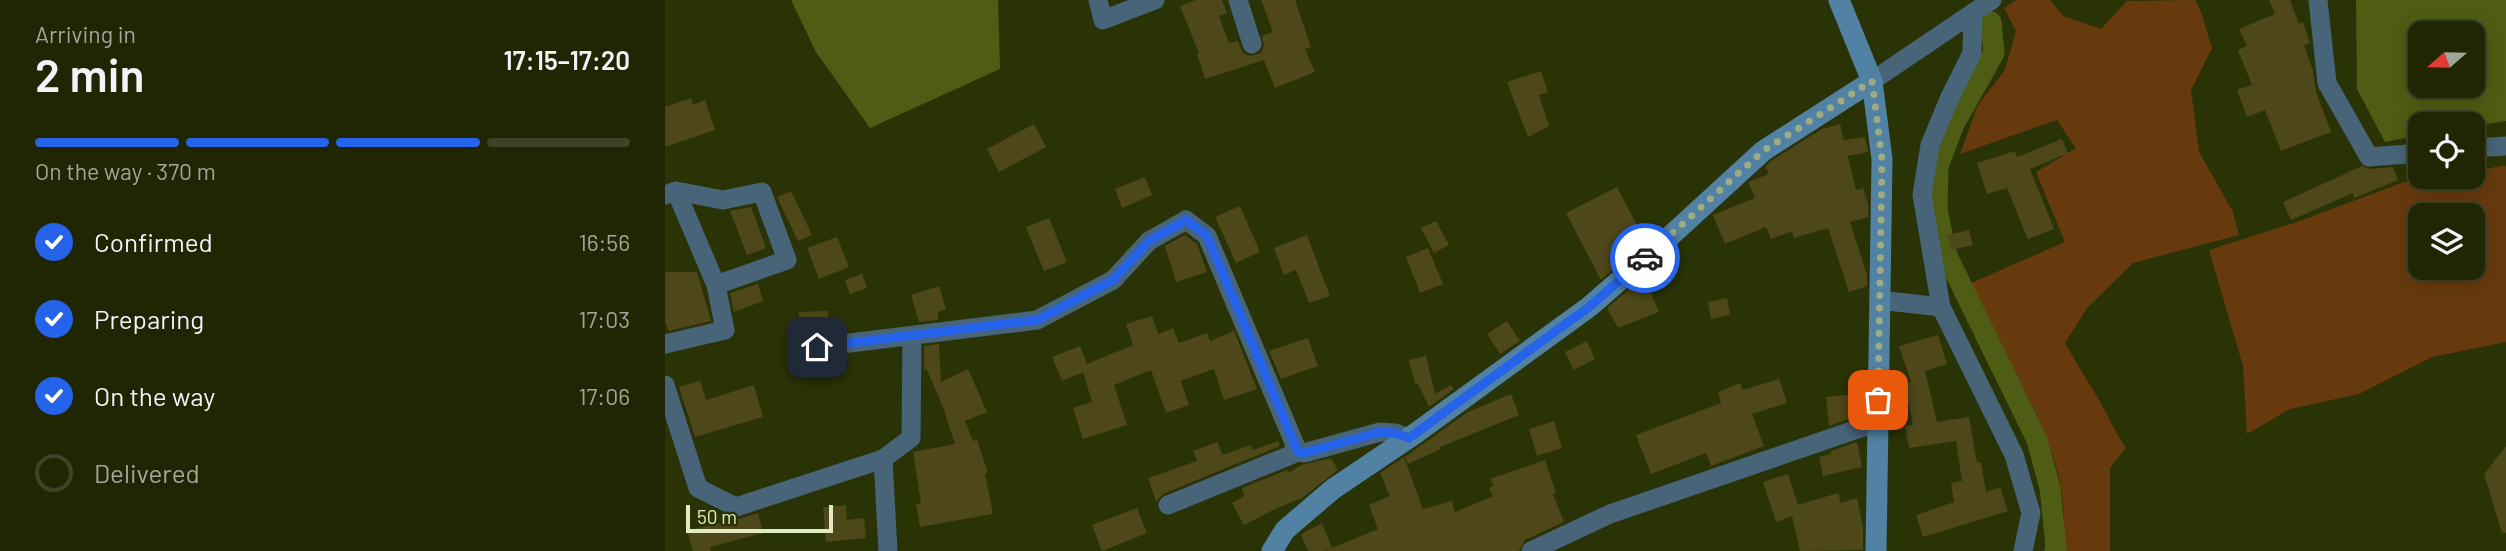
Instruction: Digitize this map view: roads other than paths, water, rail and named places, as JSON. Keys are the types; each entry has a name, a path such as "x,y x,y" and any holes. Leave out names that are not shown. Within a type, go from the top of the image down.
{"street":[{"path":"1098,0 1103,20 1155,0"},
{"path":"1238,0 1252,44"},
{"path":"1839,0 1872,81 1882,159 1876,551"},
{"path":"1272,551 1285,530 1333,489 1409,438 1589,307 1763,151 1993,0"},
{"path":"2318,0 2327,83 2369,157 2408,154"},
{"path":"1973,15 1972,52 1949,97 1930,145 1922,195 1941,307 2014,455 2031,513 2023,551"},
{"path":"2485,147 2506,146"},
{"path":"671,193 723,200 762,192 787,260 716,285"},
{"path":"665,344 725,330 716,285 671,193"},
{"path":"817,347 1037,320 1113,280 1149,241 1186,220 1207,236 1298,452"},
{"path":"1879,300 1941,307"},
{"path":"665,385 698,488 736,507 883,459 911,438 912,337"},
{"path":"1531,551 1610,514 1878,422"},
{"path":"1168,505 1298,452 1304,453 1380,432 1409,438"},
{"path":"883,459 888,551"}],"waterway":[{"path":"1991,22 1994,53 1954,124 1938,166 1937,209 1946,254 2037,440 2050,488 2055,551"}]}
